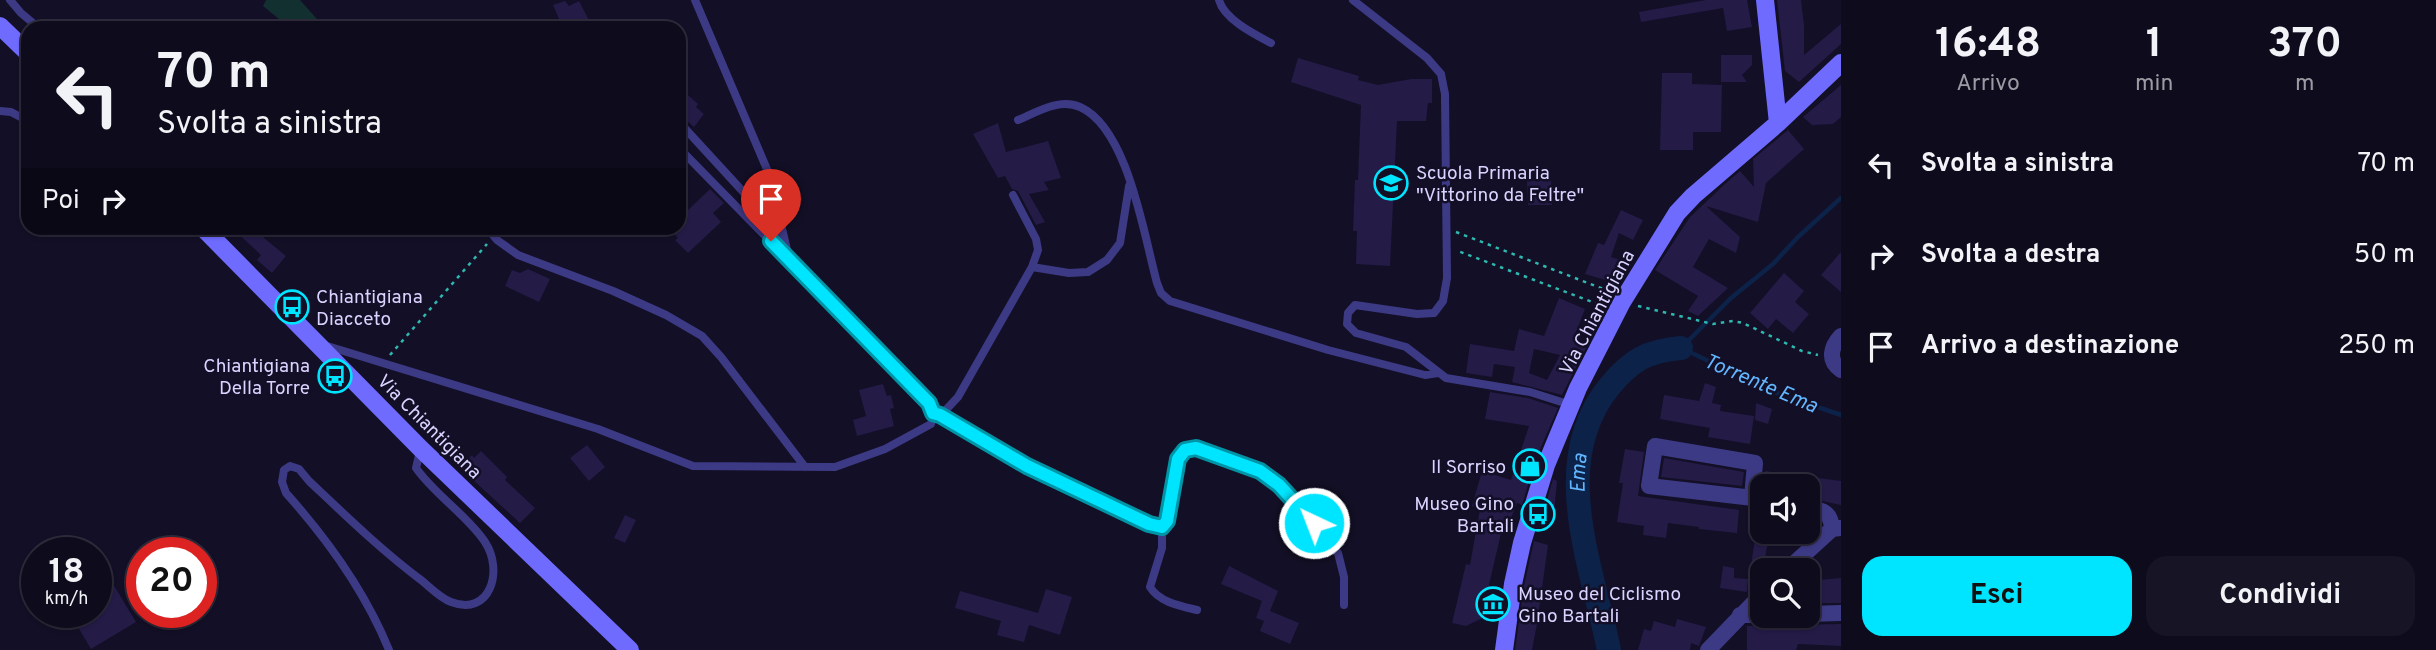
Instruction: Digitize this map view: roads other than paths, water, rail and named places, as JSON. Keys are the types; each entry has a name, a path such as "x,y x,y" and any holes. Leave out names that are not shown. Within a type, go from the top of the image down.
{"street":[{"path":"1765,0 1778,123"},
{"path":"0,26 21,46"},
{"name":"Via Chiantigiana","path":"1504,650 1513,584 1525,532 1546,465 1571,405 1622,302 1677,213 1841,63"},
{"name":"Via Chiantigiana","path":"210,235 421,449 629,650"},
{"path":"1836,363 1833,346 1841,336"},
{"path":"1655,446 1755,463 1757,498 1649,486 1655,446"},
{"path":"1801,558 1836,528 1829,515 1820,510"},
{"path":"1708,650 1750,605"},
{"path":"1820,614 1841,613"},
{"path":"1740,615 1750,615"}],"lane":[{"path":"10,0 31,21"},
{"path":"695,0 769,174 790,261"},
{"path":"1219,0 1221,9 1252,33 1271,43"},
{"path":"1353,0 1427,58 1441,74 1445,94 1447,247 1443,301 1434,313 1417,314 1355,305 1348,313 1347,324 1356,333 1406,347 1446,378 1530,392 1571,405"},
{"path":"1018,120 1055,104 1079,107 1096,118 1110,134 1130,180 1157,283 1161,293 1170,301 1328,350 1425,375 1438,373"},
{"path":"0,111 11,112 21,117"},
{"path":"686,130 783,235"},
{"path":"686,155 937,414 1027,466 1149,524 1162,527"},
{"path":"1032,267 1069,273 1088,272 1107,260 1120,243 1130,180"},
{"path":"318,343 598,429 693,466 835,467 885,449 931,424 937,414 958,397 1032,267 1038,250 1013,195"},
{"path":"492,235 518,255 613,290 666,315 702,336 721,356 805,467"},
{"path":"1197,610 1155,596 1150,587 1162,548 1162,527 1167,521 1178,459 1185,450 1196,448 1260,471 1279,485 1338,552 1344,577 1344,605"},
{"path":"389,650 373,612 344,563 286,494 282,482 284,470 290,466 299,469 386,553 449,601 468,606 480,602 495,579 494,560 484,541 416,468 421,449"},
{"path":"1304,540 1307,515"}],"waterway":[{"name":"Torrente Ema","path":"1841,198 1773,264 1731,298 1681,348 1777,393 1841,415"},
{"name":"Ema","path":"1609,650 1585,550 1580,515 1578,481 1581,448 1591,416 1609,387 1625,370 1640,358 1681,348"}],"place":[{"name":"Scuola Primaria \"Vittorino da Feltre\"","path":"1391,183"},
{"name":"Chiantigiana Diacceto","path":"292,307"},
{"name":"Chiantigiana Della Torre","path":"335,376"},
{"name":"Il Sorriso","path":"1530,466"},
{"name":"Museo Gino Bartali","path":"1538,514"},
{"name":"Museo del Ciclismo Gino Bartali","path":"1493,604"}]}
